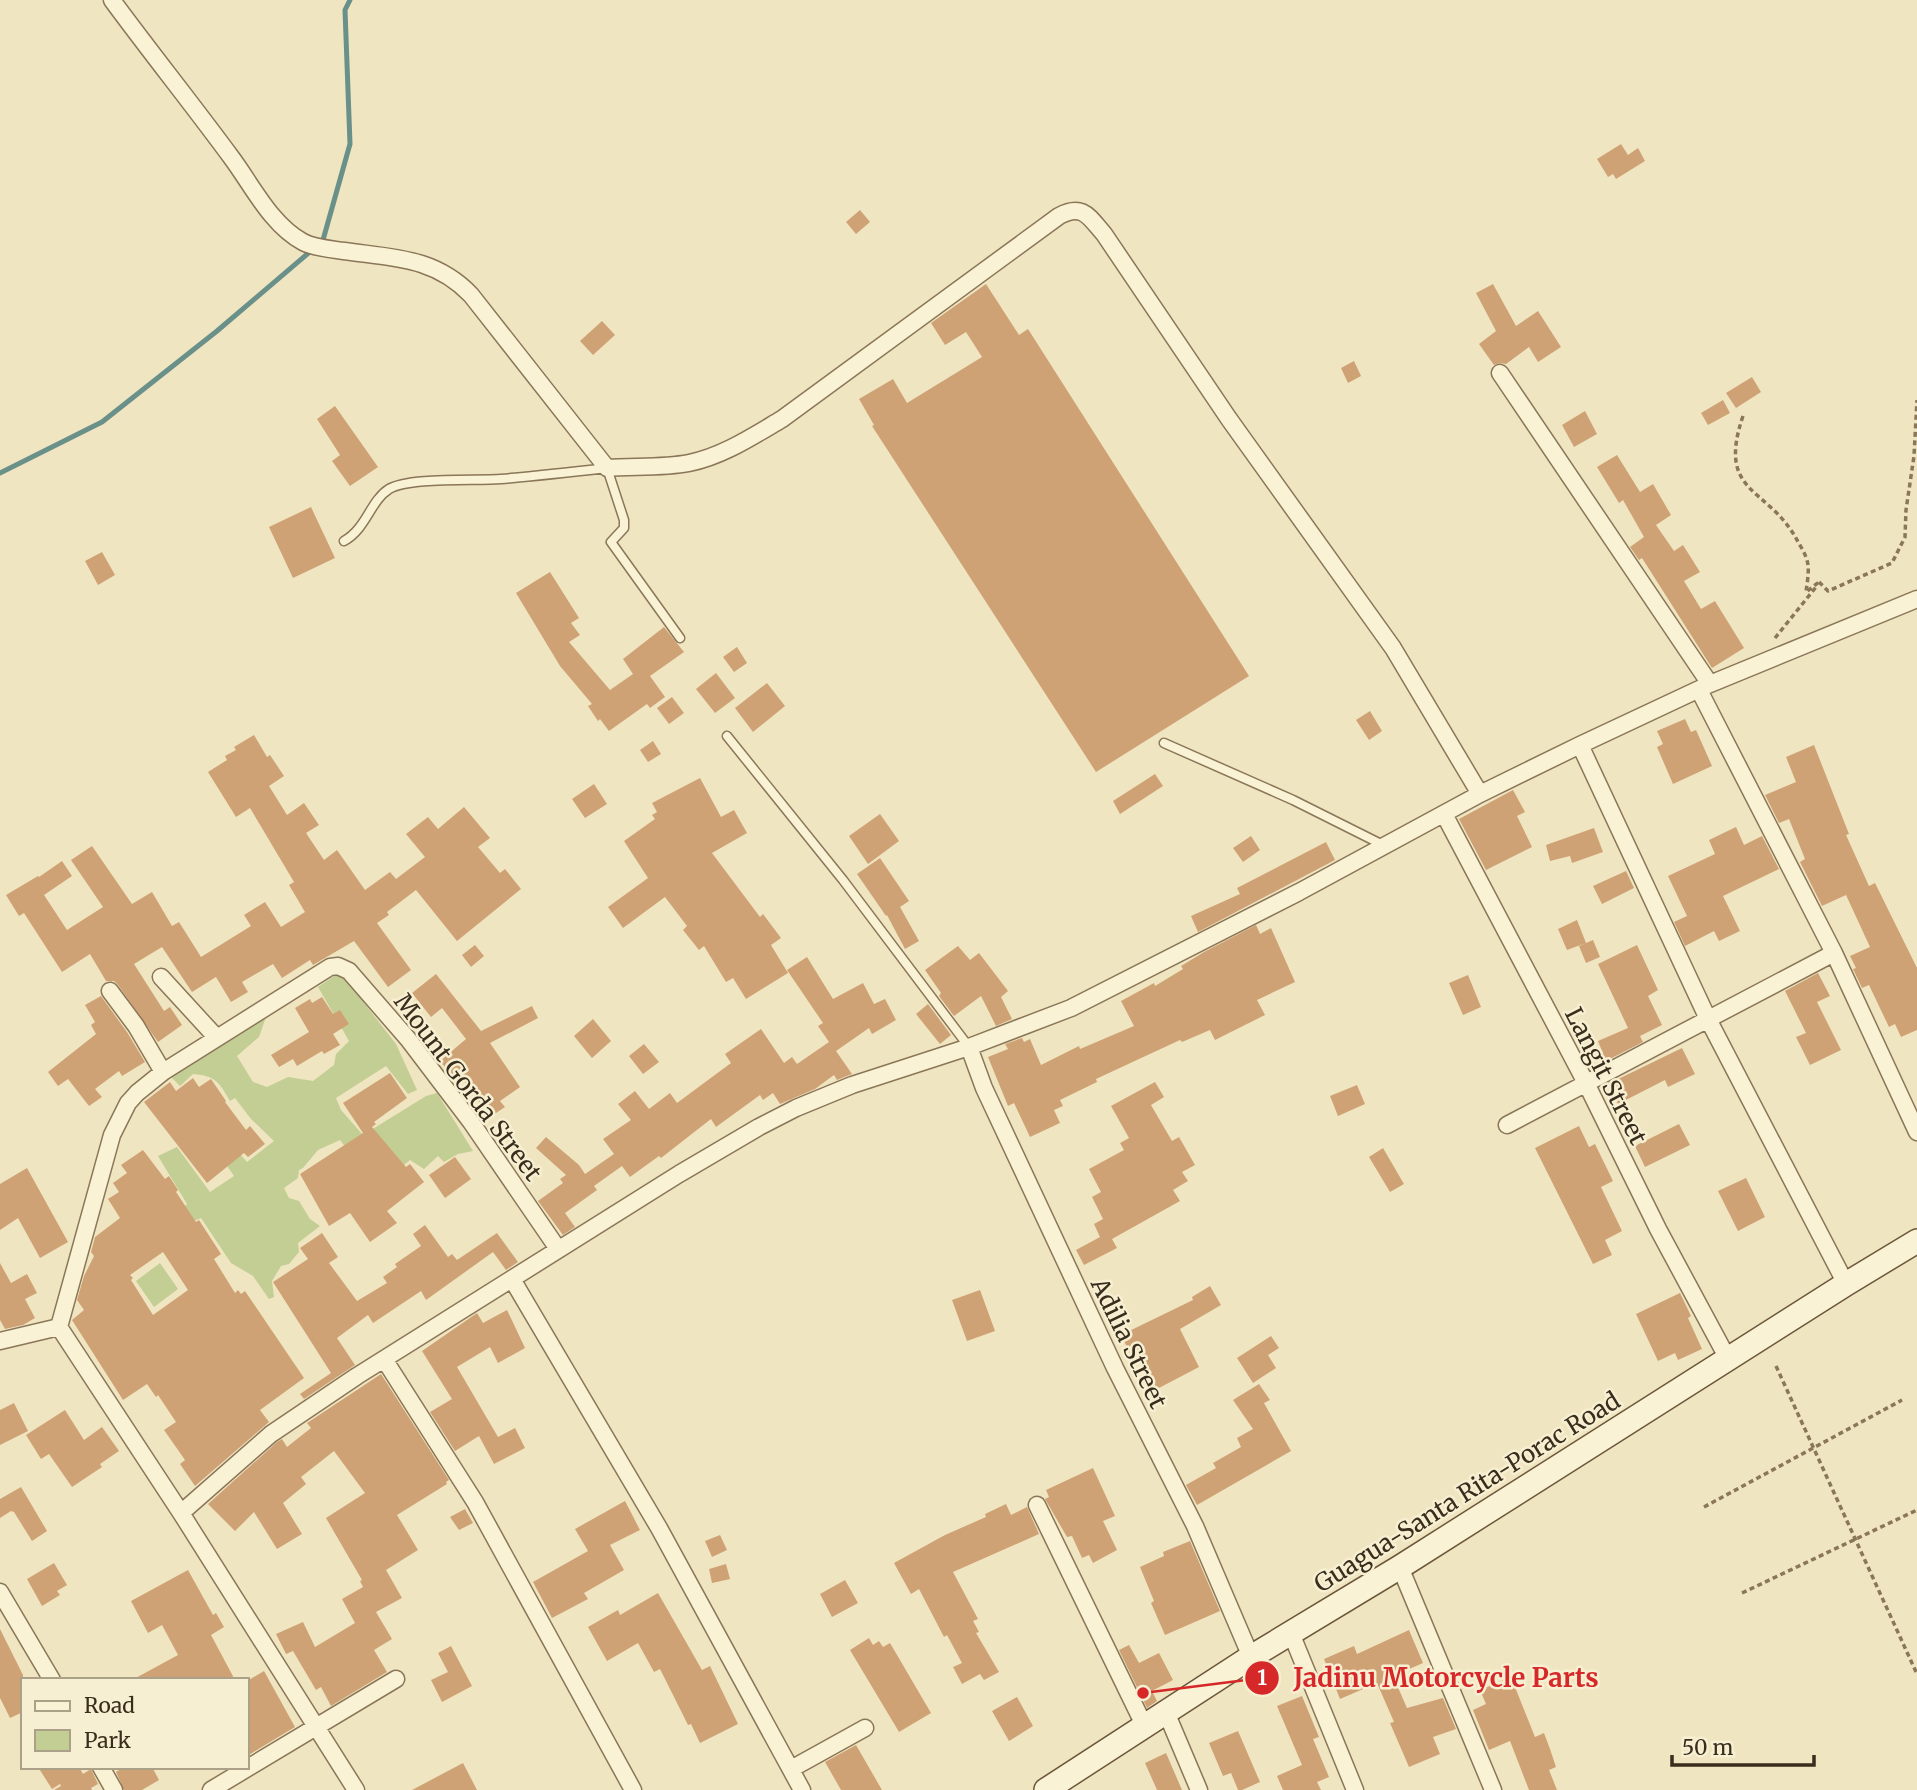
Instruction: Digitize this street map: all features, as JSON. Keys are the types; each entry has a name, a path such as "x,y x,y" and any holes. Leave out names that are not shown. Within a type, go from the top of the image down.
{"main road":[{"name":"Guagua-Santa Rita-Porac Road","path":"1046,1790 1143,1725 1401,1567 1917,1241"}],"street":[{"path":"112,0 266,206 295,238 306,244 330,249 422,263 457,280 607,468 688,463 716,456 746,440 782,419 1059,216 1074,209 1081,211 1104,234 1229,419 1393,648 1480,794"},
{"path":"1500,373 1704,687 1834,953 1917,1132"},
{"path":"181,1513 271,1434 384,1359 679,1174 796,1108 852,1085 969,1047 1071,1008 1299,892 1480,794 1580,745 1704,687 1917,598"},
{"path":"1580,745 1708,1019 1846,1284"},
{"name":"Langit Street","path":"1444,814 1728,1359"},
{"path":"1507,1125 1834,953"},
{"name":"Mount Gorda Street","path":"216,1037 330,967 338,966 349,971 408,1039 471,1122 558,1249"},
{"path":"161,977 216,1037 163,1072 128,1103 112,1135 59,1327 181,1513 356,1790"},
{"path":"110,991 136,1026 163,1072"},
{"name":"Adilia Street","path":"969,1047 984,1088 1115,1368 1195,1526 1251,1657"},
{"path":"512,1279 659,1528 802,1790"},
{"path":"0,1341 59,1327"},
{"path":"384,1359 475,1502 633,1790"},
{"path":"1037,1506 1143,1725"},
{"path":"1401,1567 1493,1790"},
{"path":"0,1592 51,1678"},
{"path":"1291,1633 1355,1790"},
{"path":"248,1768 396,1679"},
{"path":"1166,1712 1199,1790"},
{"path":"791,1769 865,1728"},
{"path":"102,1769 114,1790"},
{"path":"211,1790 246,1769"}],"lane":[{"path":"344,541 355,535 382,496 399,485 433,481 499,480 607,468 624,520 624,528 611,542 680,638"},
{"path":"727,736 843,880 969,1047"},
{"path":"1164,743 1293,800 1383,845"}],"path":[{"path":"1819,582 1828,591 1892,563 1905,537 1917,400"},
{"path":"1743,416 1735,438 1739,473 1746,486 1779,515 1797,540 1808,565 1806,592 1819,582"},
{"path":"1773,659 1770,643 1819,582"},
{"path":"1776,1366 1917,1674"},
{"path":"1704,1507 1902,1400"},
{"path":"1742,1593 1917,1510"}],"green space":[{"path":"340,972 396,1044 417,1090 408,1094 386,1066 336,1098 341,1110 363,1135 426,1096 437,1093 473,1151 458,1154 444,1162 438,1156 424,1169 410,1160 390,1177 352,1156 340,1140 318,1150 299,1170 298,1178 284,1188 289,1198 299,1201 310,1219 320,1226 298,1243 299,1252 289,1264 281,1266 272,1281 274,1297 269,1299 253,1276 231,1263 201,1218 184,1225 177,1214 187,1204 158,1156 177,1147 210,1192 234,1176 219,1154 232,1145 247,1162 274,1141 251,1119 235,1098 230,1101 212,1078 193,1074 180,1086 169,1075 242,1025 266,1017 259,1037 237,1056 253,1082 267,1087 288,1077 313,1081 334,1065 336,1054 349,1041 318,987"},
{"path":"160,1263 178,1289 154,1307 136,1281"}],"building":[{"path":"1621,144 1628,155 1638,148 1645,161 1616,179 1613,174 1608,177 1597,159"},
{"path":"860,210 870,222 856,234 846,222"},
{"path":"986,284 1019,335 1028,329 1249,676 1096,772 872,426 874,425 859,399 893,379 907,403 982,357 966,332 945,345 931,323"},
{"path":"1493,284 1516,326 1538,311 1561,347 1538,362 1529,347 1506,364 1494,365 1479,344 1496,331 1476,293"},
{"path":"602,321 615,335 593,355 580,341"},
{"path":"1354,361 1361,376 1348,383 1341,368"},
{"path":"1752,377 1761,392 1736,408 1726,393"},
{"path":"1723,400 1730,413 1708,425 1701,413"},
{"path":"335,406 378,467 350,486 332,461 340,455 317,419"},
{"path":"1585,411 1597,434 1574,447 1562,425"},
{"path":"1617,455 1640,492 1653,484 1671,515 1656,525 1674,551 1683,545 1700,572 1684,581 1701,609 1715,601 1744,648 1712,668 1642,558 1639,560 1630,547 1644,537 1623,500 1619,503 1597,467"},
{"path":"311,507 335,558 293,578 269,527"},
{"path":"102,552 115,575 98,585 85,561"},
{"path":"550,572 579,618 571,623 580,635 569,642 610,690 633,674 623,659 664,627 684,652 650,676 665,697 650,708 647,704 609,731 600,719 598,721 588,706 592,704 560,666 516,593"},
{"path":"737,647 747,663 734,672 723,657"},
{"path":"716,673 735,698 715,713 696,689"},
{"path":"767,683 785,706 753,732 735,708"},
{"path":"672,697 684,713 669,724 657,708"},
{"path":"1370,711 1382,731 1369,740 1356,720"},
{"path":"1685,719 1691,732 1696,730 1712,766 1673,784 1657,747 1663,744 1657,731"},
{"path":"254,735 267,757 270,755 284,776 269,786 287,815 304,803 319,825 306,833 324,860 337,850 365,890 390,872 396,879 425,857 406,834 428,817 438,829 464,807 490,838 478,847 500,873 505,869 521,889 457,941 416,890 377,923 411,970 388,987 354,941 313,965 310,960 282,978 273,964 242,982 248,992 231,1002 216,977 192,992 162,947 134,964 164,1011 170,1007 182,1025 158,1042 118,985 114,981 106,981 90,954 62,972 24,913 19,916 6,895 62,861 72,876 44,895 67,930 103,907 71,860 92,846 132,904 152,892 172,926 179,922 201,957 251,926 244,915 265,902 281,927 305,912 289,885 294,882 250,808 236,817 208,772 227,760 225,756 236,750 234,747"},
{"path":"653,741 661,754 648,762 640,750"},
{"path":"1814,745 1849,834 1846,835 1869,886 1875,883 1917,968 1917,1030 1901,1037 1895,1024 1889,1027 1869,985 1862,988 1853,969 1856,968 1850,956 1870,947 1846,895 1822,906 1800,862 1805,859 1789,819 1779,823 1765,795 1796,782 1786,757"},
{"path":"1155,774 1163,786 1120,814 1113,801"},
{"path":"700,778 721,817 734,810 747,833 712,853 760,917 763,914 781,938 771,945 788,973 746,999 733,978 726,982 704,946 699,950 683,930 687,926 665,897 623,928 608,907 648,878 624,841 655,819 652,815 657,812 652,803"},
{"path":"594,784 607,804 585,818 572,799"},
{"path":"1513,790 1525,812 1517,816 1532,847 1486,870 1459,819"},
{"path":"880,814 899,841 868,864 849,836"},
{"path":"1736,827 1744,845 1762,836 1779,869 1723,896 1740,931 1719,941 1714,931 1685,946 1674,922 1687,916 1668,876 1715,854 1709,840"},
{"path":"1594,828 1603,852 1572,863 1570,856 1550,861 1546,845"},
{"path":"1251,836 1260,850 1243,862 1233,848"},
{"path":"1326,842 1335,860 1198,932 1191,916 1240,894 1237,888"},
{"path":"880,858 909,901 900,907 919,941 905,949 887,915 857,874"},
{"path":"1626,871 1634,888 1602,904 1593,886"},
{"path":"1577,920 1586,943 1567,950 1558,929"},
{"path":"1256,925 1260,934 1271,928 1295,982 1257,1000 1265,1015 1215,1040 1210,1030 1182,1042 1180,1040 1096,1079 1097,1082 1060,1100 1063,1106 1054,1110 1060,1123 1030,1137 1014,1103 1008,1106 988,1057 1008,1049 1005,1044 1022,1038 1024,1042 1030,1039 1041,1065 1079,1046 1080,1049 1134,1026 1121,1001 1154,983 1155,986 1204,952"},
{"path":"1593,940 1600,957 1586,963 1579,946"},
{"path":"475,945 484,956 471,967 462,955"},
{"path":"1637,945 1658,990 1648,996 1662,1025 1640,1036 1643,1042 1606,1061 1598,1041 1628,1028 1598,964"},
{"path":"958,946 970,960 979,953 1008,991 1001,997 1012,1019 996,1026 981,996 954,1016 939,996 941,993 925,970"},
{"path":"807,957 833,999 863,983 874,1004 885,999 896,1020 872,1034 869,1028 836,1051 852,1074 837,1080 834,1075 815,1089 780,1104 773,1093 763,1100 760,1095 716,1127 711,1119 661,1158 659,1156 630,1177 622,1166 594,1186 597,1190 565,1213 575,1227 563,1235 538,1201 563,1183 560,1179 566,1175 536,1148 546,1137 579,1165 585,1174 614,1154 603,1139 631,1120 618,1104 635,1091 649,1109 670,1093 677,1103 731,1063 725,1054 761,1029 784,1063 792,1057 797,1064 829,1042 818,1026 823,1023 787,970"},
{"path":"1818,973 1830,996 1817,1002 1841,1050 1810,1065 1796,1037 1806,1033 1785,991"},
{"path":"436,974 481,1031 532,1006 538,1018 490,1043 520,1087 500,1101 505,1107 490,1117 462,1078 457,1082 440,1061 466,1039 442,1008 431,1017 412,993"},
{"path":"1468,975 1481,1007 1463,1015 1449,983"},
{"path":"101,996 145,1062 122,1076 119,1071 95,1089 102,1097 89,1106 68,1079 58,1086 48,1072 96,1034 91,1025 95,1022 85,1005"},
{"path":"322,997 333,1014 340,1010 349,1024 333,1034 340,1045 324,1054 322,1051 297,1066 293,1059 279,1067 271,1055 309,1032 295,1008 310,999 312,1003"},
{"path":"928,1004 951,1035 940,1044 916,1014"},
{"path":"593,1019 611,1041 592,1058 574,1036"},
{"path":"644,1044 659,1062 643,1074 629,1056"},
{"path":"1682,1048 1695,1074 1668,1087 1665,1080 1618,1104 1608,1084"},
{"path":"390,1073 407,1098 374,1122 376,1124 372,1127 406,1167 410,1164 424,1182 387,1211 397,1223 370,1242 350,1213 329,1226 300,1174 363,1133 343,1103"},
{"path":"193,1078 199,1087 211,1079 246,1130 250,1126 265,1144 248,1157 244,1153 207,1183 144,1102 170,1082 176,1091"},
{"path":"1155,1082 1164,1097 1151,1105 1172,1141 1179,1137 1195,1165 1182,1172 1188,1181 1173,1190 1180,1201 1112,1239 1117,1248 1084,1265 1076,1250 1100,1237 1094,1224 1103,1219 1092,1197 1101,1192 1089,1169 1124,1150 1120,1143 1129,1138 1111,1106"},
{"path":"1357,1085 1365,1104 1338,1116 1330,1096"},
{"path":"1679,1124 1690,1145 1645,1167 1635,1146"},
{"path":"1579,1126 1589,1147 1595,1144 1613,1181 1601,1187 1622,1231 1605,1240 1612,1255 1593,1264 1535,1148"},
{"path":"1383,1148 1404,1184 1390,1192 1369,1157"},
{"path":"143,1150 165,1179 169,1176 196,1222 199,1220 221,1254 214,1259 235,1293 238,1290 241,1294 245,1291 304,1378 260,1410 269,1422 195,1486 180,1464 185,1460 164,1430 176,1422 158,1395 156,1397 147,1384 123,1400 72,1320 84,1310 77,1300 84,1276 94,1256 91,1252 95,1237 120,1218 108,1199 119,1192 113,1183 127,1173 121,1165","holes":["163,1252 188,1290 153,1315 130,1275"]},
{"path":"455,1157 471,1179 445,1198 429,1175"},
{"path":"27,1168 68,1242 40,1258 18,1218 0,1230 0,1184"},
{"path":"1746,1178 1765,1217 1738,1231 1718,1191"},
{"path":"425,1225 448,1257 452,1254 457,1260 497,1233 518,1262 506,1270 493,1252 426,1300 421,1291 373,1323 368,1315 337,1338 355,1365 304,1399 300,1394 331,1373 273,1282 308,1259 300,1248 322,1233 338,1257 329,1263 357,1301 387,1283 383,1277 397,1267 395,1264 421,1246 413,1234"},
{"path":"0,1263 11,1283 27,1274 37,1293 25,1299 35,1318 23,1325 5,1329 0,1320"},
{"path":"1210,1286 1221,1305 1180,1329 1199,1367 1157,1389 1140,1355 1133,1359 1121,1335 1193,1300 1192,1297"},
{"path":"980,1290 995,1331 967,1341 952,1300"},
{"path":"1680,1293 1702,1349 1678,1360 1675,1353 1658,1361 1636,1314"},
{"path":"507,1310 525,1348 498,1363 490,1347 457,1367 498,1437 515,1428 525,1448 494,1464 479,1436 455,1451 430,1412 452,1399 422,1351 477,1313 483,1323"},
{"path":"1271,1336 1279,1348 1268,1355 1276,1368 1253,1383 1237,1358"},
{"path":"381,1374 449,1480 447,1484 397,1515 418,1550 386,1570 402,1598 376,1612 392,1639 374,1650 387,1672 331,1706 321,1687 316,1690 293,1651 286,1654 276,1634 303,1622 315,1647 355,1623 342,1599 363,1587 360,1581 362,1580 326,1518 365,1493 334,1451 301,1477 306,1484 283,1503 302,1534 277,1549 254,1512 235,1531 208,1504 277,1442 282,1439 287,1447 311,1428 307,1423"},
{"path":"1259,1384 1270,1400 1264,1403 1291,1451 1197,1505 1186,1485 1216,1468 1213,1463 1241,1447 1237,1438 1253,1429 1233,1400"},
{"path":"14,1403 28,1431 0,1445 0,1410"},
{"path":"65,1410 84,1440 102,1427 119,1451 100,1464 102,1467 72,1487 49,1454 41,1459 26,1435"},
{"path":"1093,1468 1115,1516 1103,1521 1117,1550 1093,1563 1089,1555 1082,1558 1072,1536 1067,1537 1045,1499 1049,1497 1046,1490"},
{"path":"21,1487 47,1531 32,1541 14,1512 11,1511 0,1518 0,1499"},
{"path":"625,1501 640,1530 610,1545 624,1570 584,1593 588,1599 552,1618 533,1582 588,1551 575,1529"},
{"path":"1006,1504 1011,1515 1027,1507 1039,1534 953,1572 978,1619 973,1621 979,1632 976,1633 999,1672 984,1680 980,1674 962,1684 953,1667 962,1663 947,1635 944,1637 919,1589 911,1594 894,1563 945,1535 986,1517 985,1514"},
{"path":"465,1509 473,1523 459,1530 450,1517"},
{"path":"720,1535 727,1550 712,1557 705,1541"},
{"path":"1190,1541 1220,1611 1165,1635 1140,1567 1164,1556 1163,1552"},
{"path":"54,1563 67,1585 57,1591 60,1595 42,1606 27,1579"},
{"path":"726,1564 730,1579 712,1583 709,1569"},
{"path":"188,1570 213,1615 216,1613 224,1627 211,1635 234,1678 136,1678 178,1655 162,1625 148,1633 131,1601"},
{"path":"845,1580 858,1603 832,1617 820,1594"},
{"path":"658,1593 702,1670 710,1666 738,1724 700,1743 660,1669 654,1672 638,1643 607,1661 588,1627 618,1610 620,1615"},
{"path":"0,1629 23,1675 21,1713 10,1718 0,1698"},
{"path":"1409,1630 1423,1663 1393,1676 1407,1708 1443,1698 1456,1729 1433,1737 1440,1754 1409,1767 1377,1683 1340,1699 1324,1659 1354,1646 1357,1654"},
{"path":"869,1638 873,1645 879,1641 883,1647 890,1643 931,1713 899,1732 850,1650"},
{"path":"1129,1645 1139,1663 1159,1653 1173,1680 1152,1691 1157,1701 1147,1708 1119,1650"},
{"path":"451,1646 472,1686 442,1702 431,1680 448,1672 438,1653"},
{"path":"264,1671 295,1727 248,1755 248,1680"},
{"path":"1511,1677 1535,1737 1544,1733 1556,1767 1549,1770 1557,1790 1529,1790 1510,1741 1489,1750 1473,1710 1486,1704 1480,1690"},
{"path":"1302,1696 1319,1737 1313,1739 1329,1777 1317,1782 1321,1790 1283,1790 1277,1776 1302,1765 1277,1706"},
{"path":"1017,1697 1033,1726 1009,1741 992,1711"},
{"path":"1238,1731 1260,1782 1242,1790 1238,1790 1231,1773 1223,1776 1209,1743"},
{"path":"856,1745 882,1790 841,1790 825,1762"},
{"path":"1166,1753 1182,1790 1157,1790 1145,1763"},
{"path":"463,1763 477,1790 412,1790"},
{"path":"39,1769 80,1769 83,1774 91,1769 98,1784 91,1788 92,1790 54,1790 61,1786 60,1784 52,1789"},
{"path":"121,1769 153,1769 159,1780 142,1790 124,1790 116,1772"}],"waterway":[{"path":"319,243 323,240 350,144 345,10 350,0"},
{"path":"0,473 102,422 217,331 312,250"}],"place":[{"name":"Jadinu Motorcycle Parts","path":"1143,1693"}]}
